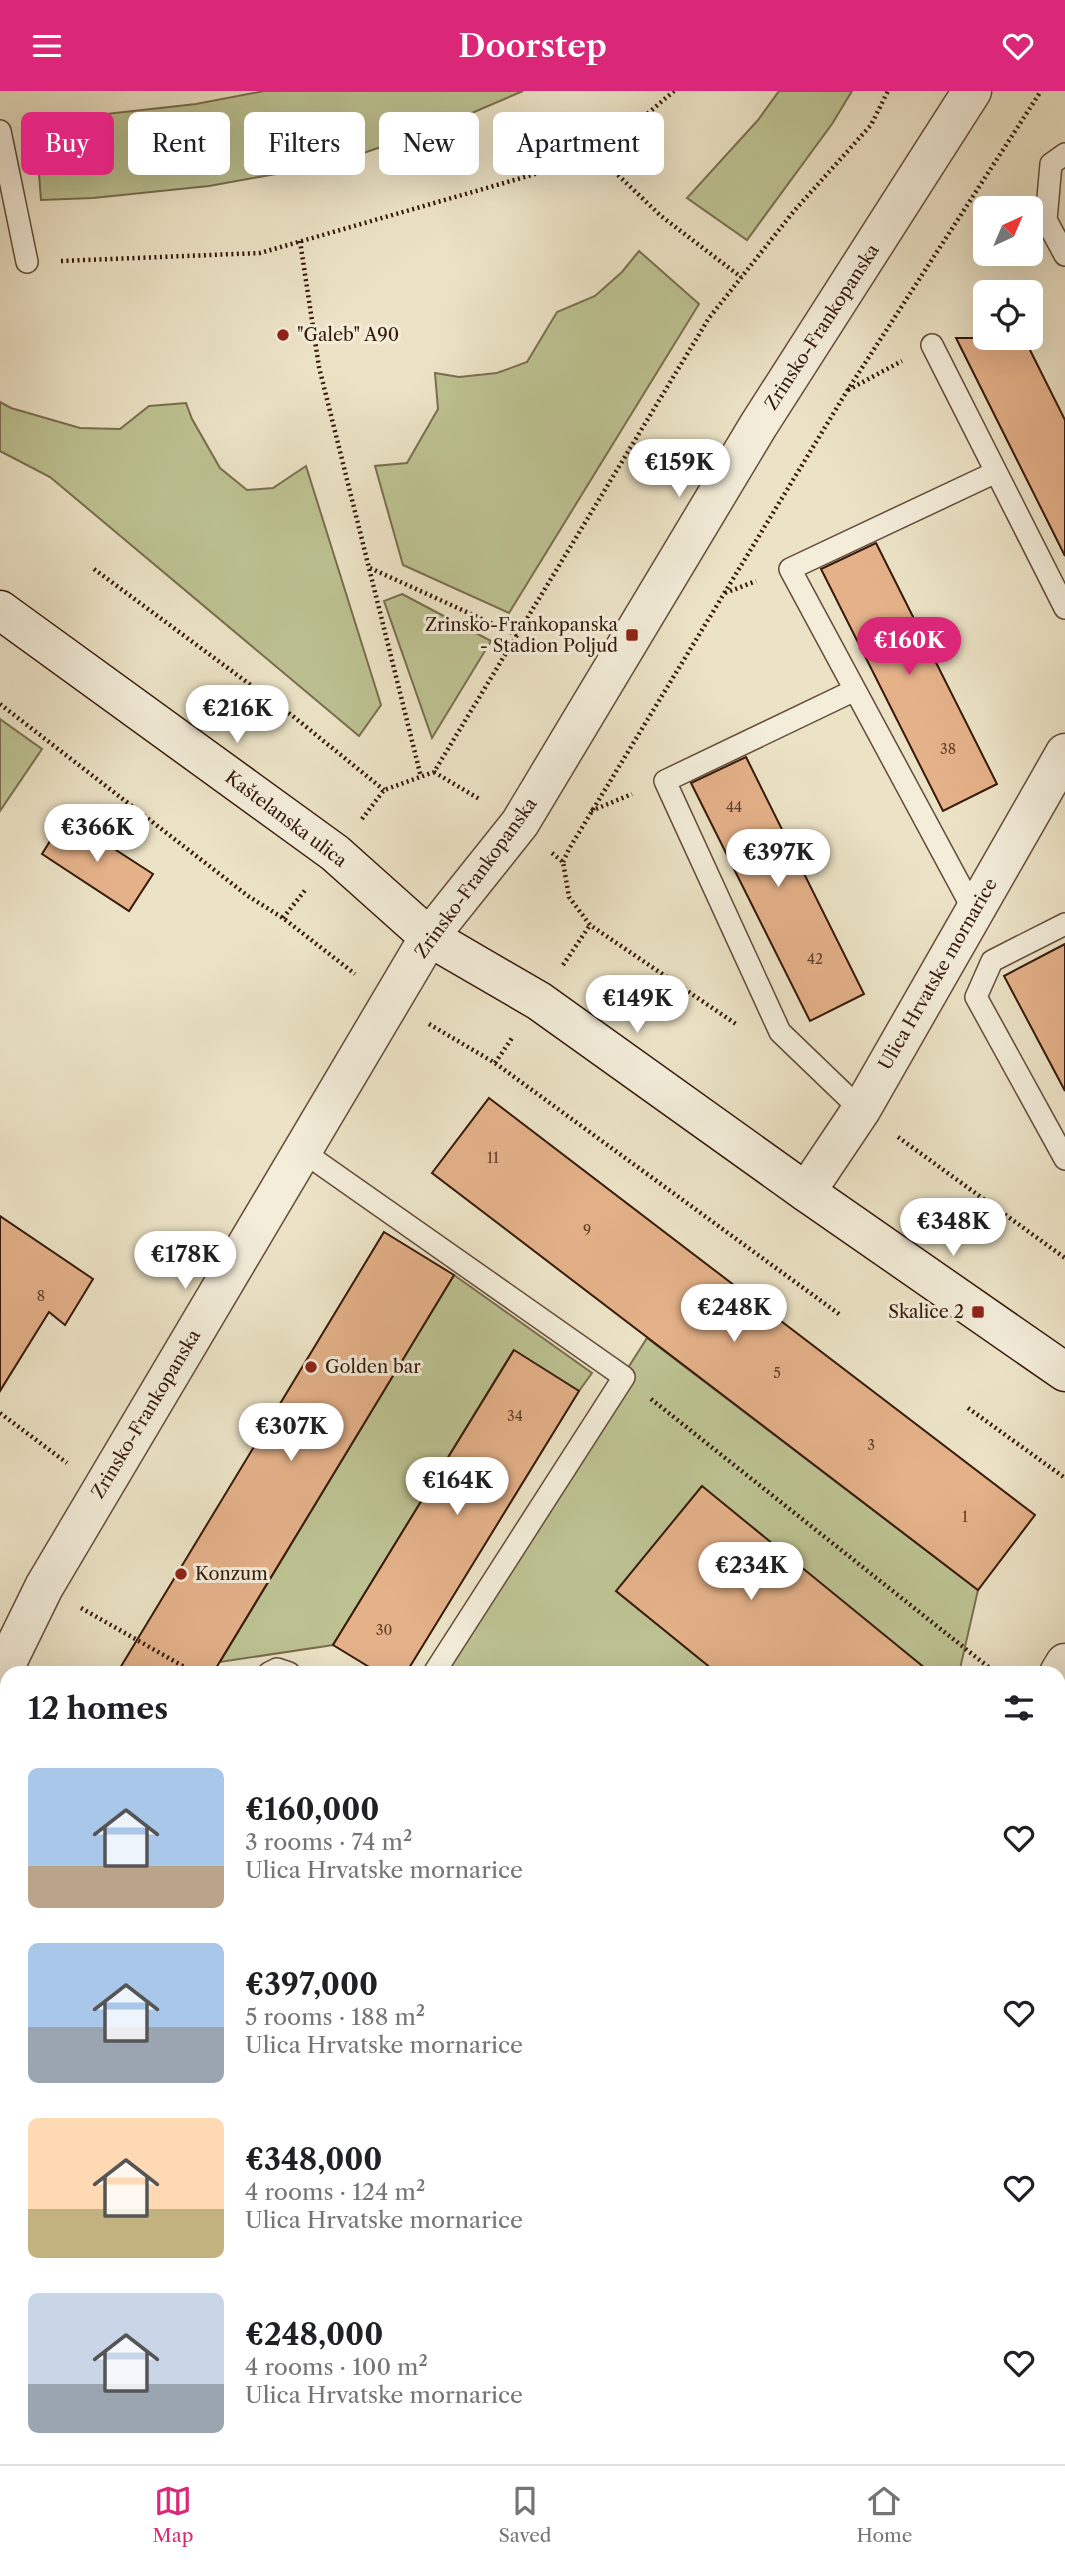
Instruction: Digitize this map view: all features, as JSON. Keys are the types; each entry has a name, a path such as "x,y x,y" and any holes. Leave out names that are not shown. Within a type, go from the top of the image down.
{"street":[{"name":"Zrinsko-Frankopanska","path":"5,1666 44,1587 429,937 520,823 758,426 972,91"},
{"name":"Kaštelanska ulica","path":"0,610 335,853 429,937"},
{"name":"Ulica Hrvatske mornarice","path":"806,1192 861,1110 1065,753"},
{"path":"429,937 538,1001 1065,1372"}],"lane":[{"path":"0,131 27,262"},
{"path":"1065,154 1051,164 1046,220 1065,255"},
{"path":"932,345 1065,608"},
{"path":"974,911 790,569 996,472"},
{"path":"855,690 665,781 780,1032 861,1110"},
{"path":"1065,924 992,961 976,997 1065,1159"},
{"path":"302,1151 624,1377 438,1666"}],"path":[{"path":"649,112 674,91"},
{"path":"94,569 294,717 384,790 434,772 709,318 794,211 871,125 888,91"},
{"path":"563,862 591,811 847,391 1041,91"},
{"path":"27,262 260,253 531,175"},
{"path":"618,175 661,216 741,277"},
{"path":"300,241 319,367 421,776"},
{"path":"847,391 932,345"},
{"path":"369,568 517,635"},
{"path":"591,811 665,781"},
{"path":"624,1377 987,1666"},
{"path":"968,1408 1065,1478"},
{"path":"0,1413 102,1489"},
{"path":"44,1587 183,1666"}],"green space":[{"path":"264,91 523,91 474,112 379,112 379,148 365,152 365,112 244,112 244,175 270,175 209,186 93,198 41,200 39,175 114,175 114,113 196,104"},
{"path":"779,91 852,91 832,124 747,240 687,198 758,120"},
{"path":"639,251 699,304 509,613 403,565 375,466 407,463 438,409 435,373 459,377 497,373 527,362 557,312 595,296 622,272"},
{"path":"0,402 11,408 80,428 120,429 149,406 186,403 220,468 247,490 273,488 306,466 381,705 359,736 50,477 0,451"},
{"path":"402,594 491,641 432,738 384,601"},
{"path":"0,719 42,749 0,811"},
{"path":"454,1275 592,1373 579,1391 513,1351 333,1645 220,1662"},
{"path":"647,1338 978,1590 961,1666 438,1666"}],"building":[{"path":"956,338 973,338 973,350 1030,350 1065,420 1065,556"},
{"path":"876,543 997,784 943,811 821,569"},
{"path":"746,757 864,994 810,1021 691,783"},
{"path":"65,817 153,874 129,911 42,854"},
{"path":"1065,944 1065,1091 1004,976"},
{"path":"489,1098 1035,1515 978,1590 432,1173"},
{"path":"0,1216 93,1279 65,1325 49,1312 0,1391"},
{"path":"384,1232 454,1275 217,1666 121,1666"},
{"path":"514,1350 579,1391 410,1666 368,1666 333,1645"},
{"path":"702,1486 922,1666 708,1666 616,1591"}],"place":[{"name":"\"Galeb\" A90","path":"283,335"},
{"name":"Zrinsko-Frankopanska - Stadion Poljud","path":"632,635"},
{"name":"Skalice 2","path":"978,1312"},
{"name":"Golden bar","path":"311,1367"},
{"name":"Konzum","path":"181,1574"}]}
